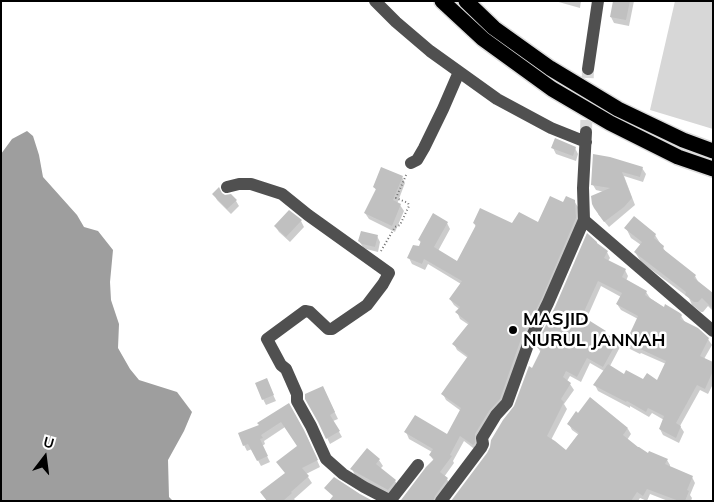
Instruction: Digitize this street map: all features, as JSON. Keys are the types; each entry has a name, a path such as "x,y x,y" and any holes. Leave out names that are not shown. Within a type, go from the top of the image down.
{"highway":[{"path":"442,1 483,39 552,88 610,123 678,156 713,169"},
{"path":"466,1 494,28 550,68 618,110 683,140 713,151"}],"street":[{"path":"375,1 430,51 497,99 528,117 586,137 583,188 584,220 529,342 507,403 496,415 482,438 483,444 481,448 441,501"},
{"path":"588,69 598,1"},
{"path":"411,163 417,160 424,148 458,72"},
{"path":"227,187 251,184 284,195 308,215 390,274 367,305 332,329 329,330 310,312 305,311 267,339 281,365 286,369 297,394 297,401 326,459 343,474 391,501 418,465"},
{"path":"584,220 713,331"}],"path":[{"path":"374,261 395,227 400,225 409,206 396,197 411,163"}],"shaded area":[{"path":"675,1 713,1 713,129 650,110"},
{"path":"27,131 33,136 43,177 77,215 84,227 98,231 113,250 110,282 111,300 119,324 118,348 130,369 139,380 177,392 192,412 168,460 169,497 173,501 1,501 1,154 12,139"}],"building":[{"path":"613,1 630,1 626,20 610,17"},
{"path":"555,138 576,147 573,156 551,148"},
{"path":"593,154 643,167 640,177 622,172 632,198 624,207 604,222 592,204 591,196 610,188 591,185"},
{"path":"381,167 403,176 393,200 401,204 392,226 364,213 376,189 373,187"},
{"path":"219,187 222,193 225,195 231,194 237,200 227,209 212,194"},
{"path":"550,196 563,202 566,196 575,200 576,218 541,300 521,339 500,399 489,411 475,434 475,443 473,445 460,436 450,455 452,456 440,472 448,478 433,501 402,501 426,467 434,459 429,455 433,449 404,432 415,415 447,434 461,408 441,394 468,356 452,344 469,323 455,312 460,307 449,299 462,281 424,259 422,264 407,258 413,245 419,246 421,241 418,240 433,213 448,222 434,247 457,261 476,225 473,223 480,208 512,223 519,212 538,222"},
{"path":"289,210 302,220 286,237 274,226"},
{"path":"634,216 656,234 654,238 664,246 663,249 696,275 694,278 713,293 713,309 702,298 698,302 694,302 685,295 686,292 634,252 642,242 624,228"},
{"path":"361,231 378,235 375,247 358,241"},
{"path":"587,233 608,251 604,258 626,269 622,277 647,291 645,295 664,307 665,304 680,313 682,315 680,319 698,328 709,338 700,356 713,362 713,371 705,389 697,385 676,423 681,426 676,438 659,429 664,416 648,408 646,412 593,385 608,364 624,374 626,370 643,379 647,373 657,380 666,361 625,344 638,316 616,304 622,293 598,281 582,316 606,331 604,333 618,340 603,367 587,358 577,377 566,371 563,377 571,383 561,399 564,402 547,436 566,450 579,433 567,424 576,411 578,413 590,397 628,428 623,435 638,447 648,453 649,451 668,459 665,464 693,476 685,501 679,501 647,489 643,496 637,492 631,501 451,501 487,453 491,440 514,406 529,366 532,368 541,350 536,345 555,307"},
{"path":"267,378 274,395 262,400 255,383"},
{"path":"323,386 335,412 330,415 340,431 326,439 305,399 305,394"},
{"path":"289,403 318,460 302,468 309,476 283,501 267,501 260,492 285,473 276,462 297,446 281,422 261,435 263,438 260,439 268,456 257,461 248,444 243,446 238,433 259,425 257,423"},
{"path":"367,448 380,459 376,464 396,480 388,490 350,469"},
{"path":"334,477 373,501 329,501 333,496 324,488"}],"tunnel":[{"path":"586,132 588,69"}],"place":[{"name":"MASJID NURUL JANNAH","path":"513,330"}]}
